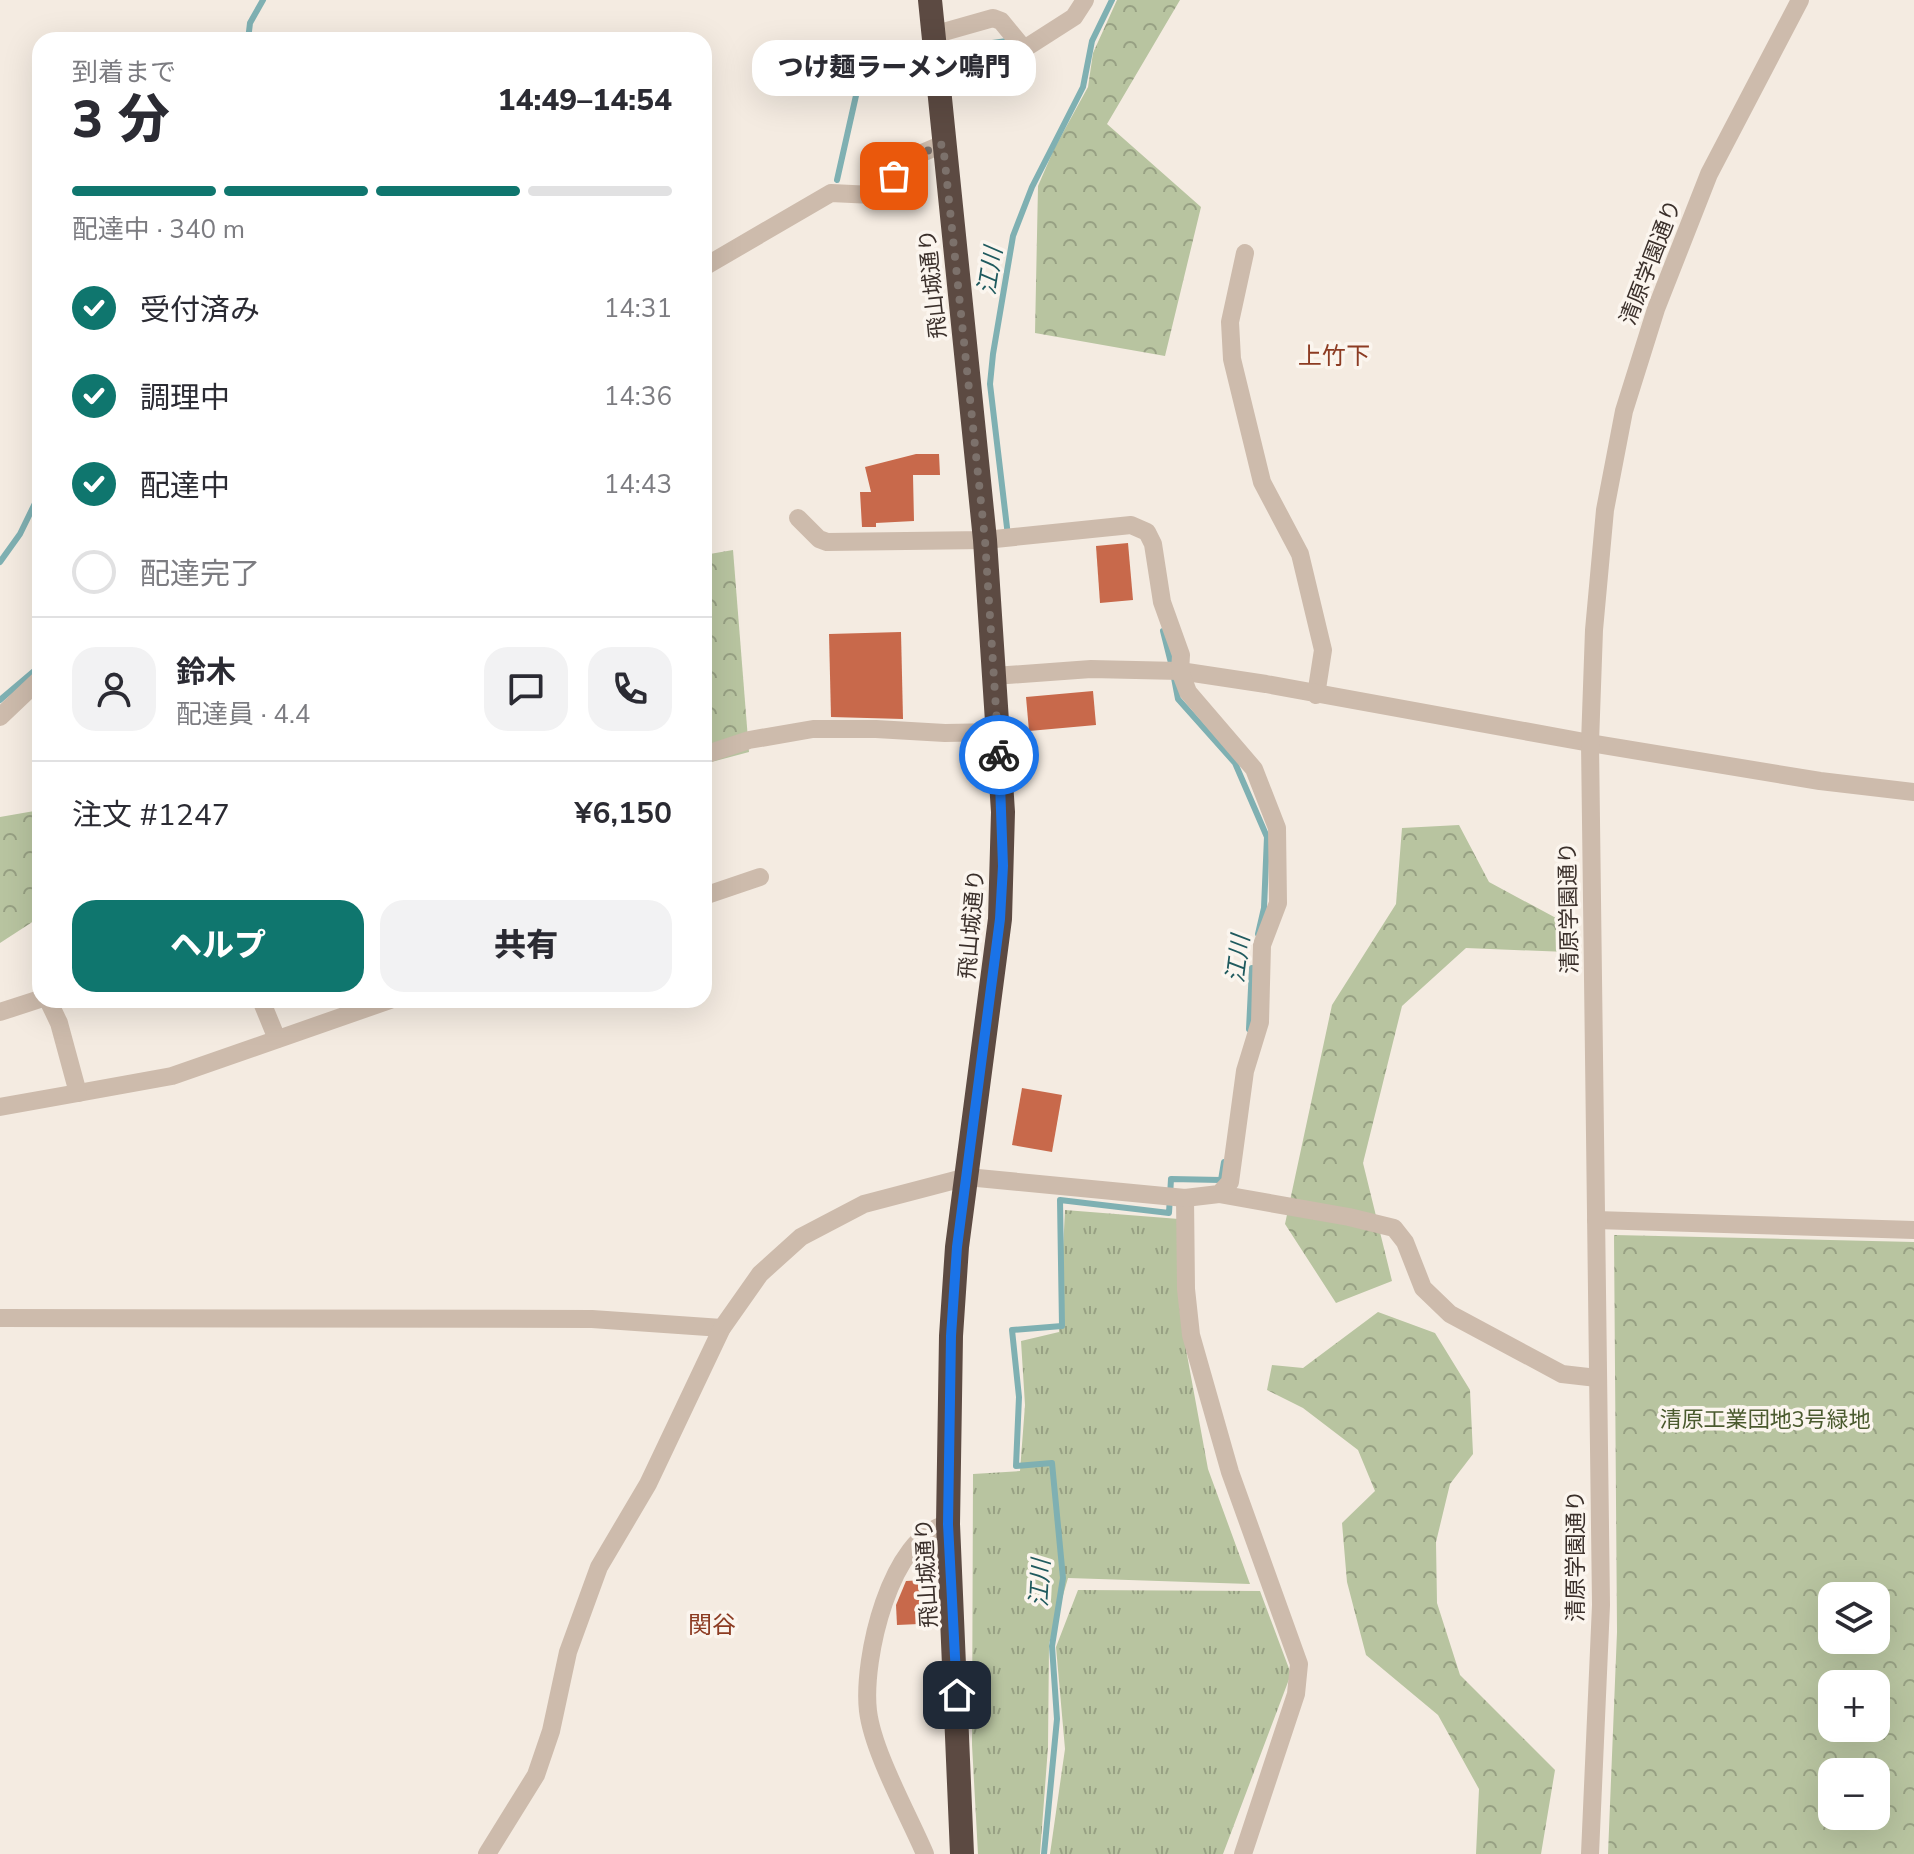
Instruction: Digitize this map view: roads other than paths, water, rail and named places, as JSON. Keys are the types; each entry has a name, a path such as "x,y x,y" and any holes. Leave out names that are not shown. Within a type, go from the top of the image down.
{"highway":[{"name":"飛山城通り","path":"930,0 985,540 1003,866 1000,919 957,1247 951,1336 948,1524 962,1854"}],"street":[{"path":"933,35 993,18 1001,21 1024,49 1074,17 1085,0"},
{"name":"清原学園通り","path":"1590,1854 1601,1605 1590,743 1594,630 1605,510 1624,411 1656,309 1709,174 1800,0"},
{"path":"712,262 831,193 873,195 915,156 943,144"},
{"path":"1245,253 1230,322 1232,359 1262,482 1300,554 1323,650 1316,695"},
{"path":"798,518 819,539 827,542 985,540 1131,525 1147,532 1153,544 1162,602 1181,655 1180,671 1188,692 1254,769 1277,828 1278,903 1262,945 1260,1022 1245,1071 1230,1182 1219,1194"},
{"path":"994,676 1091,669 1180,671 1820,781 1914,792"},
{"path":"0,717 32,687"},
{"path":"712,752 749,740 813,729 998,732"},
{"path":"712,893 760,877"},
{"path":"0,1012 32,1002"},
{"path":"52,1008 59,1023 78,1093"},
{"path":"264,1008 277,1039"},
{"path":"0,1107 172,1076 367,1008"},
{"path":"487,1854 536,1775 551,1731 568,1652 599,1567 648,1484 722,1328 760,1274 801,1237 864,1204 967,1177 1185,1198 1219,1194 1349,1217 1394,1228 1405,1242 1423,1288 1450,1314 1562,1374 1597,1378"},
{"path":"1185,1198 1186,1289 1191,1335 1230,1472 1299,1664 1296,1694 1243,1854"},
{"path":"1596,1220 1914,1230"},
{"path":"0,1318 592,1319 722,1328"},
{"path":"925,1854 875,1739 868,1712 867,1679 880,1614 897,1570 920,1537 937,1526 948,1524"}],"waterway":[{"path":"249,32 250,23 263,0"},
{"name":"江川","path":"1008,536 990,384 1013,236 1032,187 1083,87 1092,41 1112,0"},
{"path":"942,50 1014,40"},
{"path":"837,180 864,60 931,51"},
{"path":"0,562 20,534 32,509"},
{"name":"江川","path":"1163,631 1172,667"},
{"path":"0,700 32,673"},
{"name":"江川","path":"1174,678 1178,699 1235,763 1267,837 1264,908 1258,934"},
{"name":"江川","path":"1249,1029 1252,968"},
{"name":"江川","path":"1044,1854 1057,1719 1052,1646 1063,1578 1052,1463 1016,1466 1019,1397 1012,1330 1062,1326 1060,1200 1169,1213 1171,1179 1221,1180 1224,1162"}],"place":[{"name":"つけ麺ラーメン鳴門","path":"894,176"}],"district":[{"name":"上竹下","path":"1334,356"},
{"name":"関谷","path":"712,1625"}],"park label":[{"name":"清原工業団地3号緑地","path":"1765,1419"}]}
